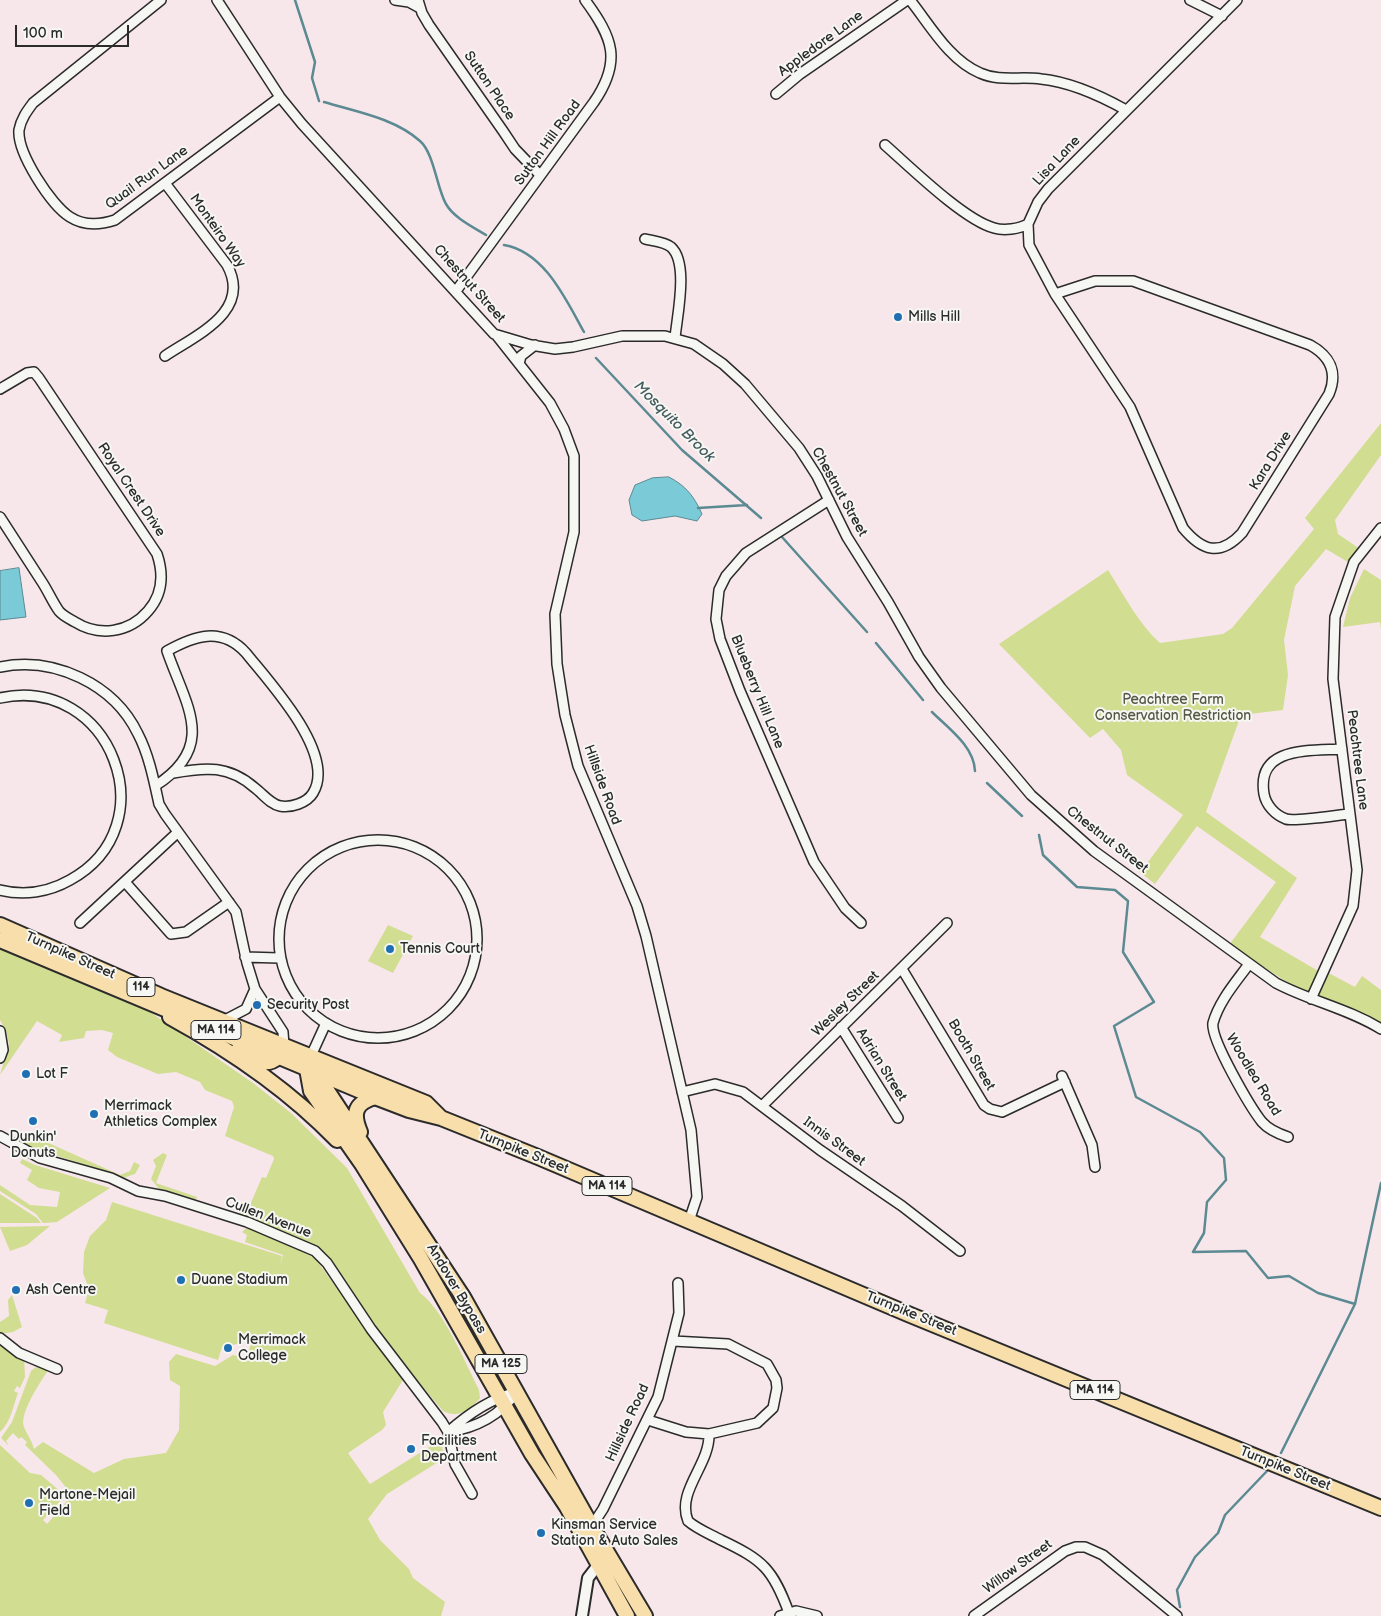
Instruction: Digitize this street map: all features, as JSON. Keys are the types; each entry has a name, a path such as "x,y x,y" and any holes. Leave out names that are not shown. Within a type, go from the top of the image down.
{"main road":[{"name":"Turnpike Street","path":"0,926 223,1021 375,1097 409,1110 441,1118 908,1314 1381,1508"},
{"name":"Turnpike Street","path":"3,943 154,1004 281,1051"},
{"name":"MA 125","path":"154,1004 166,1014 271,1081 302,1105 367,1176"},
{"path":"192,1029 205,1033 262,1063 271,1062 281,1051"},
{"name":"Turnpike Street","path":"311,1066 426,1103 441,1118"},
{"name":"Andover Bypass","path":"311,1066 463,1297 516,1392 587,1532 597,1564 627,1616"},
{"name":"Andover Bypass","path":"311,1066 311,1091 362,1164 367,1176 411,1242 503,1402 587,1532 609,1555 645,1616"},
{"path":"368,1151 356,1122 355,1114 362,1102 375,1097"}],"street":[{"name":"Quail Run Lane","path":"161,0 33,103 26,112 19,130 24,154 48,193 61,209 81,222 98,224 115,220 280,97"},
{"name":"Chestnut Street","path":"217,0 280,97 331,156 497,336 563,349 634,335 650,334 675,338 706,350 745,384 799,448 817,476 847,537 888,602 919,658 941,688 1031,795 1082,842 1276,984 1360,1017 1381,1029"},
{"name":"Sutton Place","path":"396,0 419,4 429,25 515,149 540,175"},
{"name":"Sutton Hill Road","path":"456,291 593,103 610,74 612,65 609,43 585,0"},
{"name":"Appledore Lane","path":"776,94 800,74 908,0"},
{"path":"908,0 950,52 980,73 1004,79 1040,78 1058,82 1095,94 1126,110"},
{"path":"1190,0 1222,16"},
{"name":"Lisa Lane","path":"1028,224 1038,202 1048,189 1238,0"},
{"path":"885,145 935,189 985,225 1005,229 1028,224"},
{"name":"Monteiro Way","path":"165,183 227,265 234,277 235,287 231,304 221,316 165,356"},
{"name":"Kara Drive","path":"1028,224 1029,245 1055,294 1130,407 1183,528 1194,541 1206,547 1217,548 1230,545 1242,533 1329,394 1334,382 1333,371 1324,355 1310,345 1259,325 1133,281 1095,281 1055,294"},
{"path":"645,239 670,246 679,257 681,277 675,338"},
{"name":"Hillside Road","path":"497,336 558,416 574,456 574,532 555,614 562,696 573,747 587,792 641,918 691,1130 697,1178 697,1197 689,1221"},
{"path":"519,364 521,356 535,345"},
{"name":"Royal Crest Drive","path":"0,389 27,373 34,372 39,378 157,554 162,573 160,589 152,607 136,622 117,630 99,632 89,630 78,624 60,611 0,517"},
{"name":"Blueberry Hill Lane","path":"829,500 746,553 726,576 719,590 716,619 720,639 740,691 814,862 830,889 861,923"},
{"name":"Peachtree Lane","path":"1311,999 1352,906 1357,870 1333,680 1335,617 1354,562 1381,528"},
{"path":"155,786 173,773 185,757 194,734 188,706 168,652 199,636 210,635 240,647 259,668 313,745 319,770 315,790 310,798 286,806 271,802 253,786 229,772 214,768 173,773"},
{"path":"0,667 24,664 51,668 83,679 106,692 125,712 139,735 159,804 177,833 229,902 238,917 245,957 255,989 282,1032 281,1051"},
{"path":"0,698 20,696 46,698 71,708 83,716 102,736 109,747 119,773 121,800 110,840 94,862 84,871 64,884 42,891 23,893 0,890"},
{"path":"1342,749 1288,753 1276,759 1267,767 1262,784 1265,800 1274,812 1287,820 1350,814"},
{"path":"80,923 177,833"},
{"path":"386,840 426,852 454,876 464,892 471,911 475,947 470,974 455,1004 426,1027 390,1037 364,1035 326,1023 306,1008 293,992 284,974 279,958 278,936 286,902 306,872 318,860 351,844 386,840"},
{"path":"125,882 171,934 186,932 229,902"},
{"name":"Wesley Street","path":"763,1105 947,923"},
{"path":"245,957 279,958"},
{"name":"Woodlea Road","path":"1249,964 1224,999 1213,1025 1213,1033 1230,1068 1262,1122 1273,1131 1288,1137"},
{"name":"Booth Street","path":"902,968 984,1105 990,1110 1002,1112 1063,1079 1092,1145 1095,1167"},
{"path":"223,1021 246,1009 255,989"},
{"path":"311,1066 326,1023"},
{"name":"Adrian Street","path":"840,1027 898,1118"},
{"path":"0,1031 3,1050 0,1058"},
{"name":"Innis Street","path":"682,1092 703,1086 724,1085 743,1092 763,1105 820,1150 902,1206 960,1251"},
{"name":"Cullen Avenue","path":"0,1136 40,1158 111,1178 138,1191 165,1196 247,1222 315,1251 327,1263 371,1329 448,1432"},
{"name":"Hillside Road","path":"587,1532 648,1420 658,1397 679,1313 678,1283"},
{"path":"0,1338 19,1353 57,1369"},
{"path":"648,1420 686,1432 709,1434 746,1426 766,1416 773,1408 776,1398 776,1380 767,1364 740,1349 714,1342 702,1344 673,1341"},
{"path":"472,1494 455,1464 448,1432 462,1419 503,1402 516,1392"},
{"path":"709,1434 708,1449 686,1497 684,1507 688,1520 752,1556 765,1567 778,1583 784,1614 804,1612 817,1616"},
{"name":"Willow Street","path":"974,1616 1065,1551 1076,1547 1085,1547 1103,1555 1177,1616"},
{"path":"582,1616 588,1578 597,1564 609,1555"}],"green space":[{"name":"Peachtree Farm Conservation Restriction","path":"1381,423 1381,455 1335,520 1338,534 1360,549 1351,564 1326,549 1295,586 1284,640 1288,675 1283,710 1241,715 1206,812 1297,878 1260,937 1320,972 1309,996 1229,945 1276,882 1197,826 1155,884 1137,870 1145,866 1183,815 1127,775 1121,750 1103,729 1090,738 999,644 1108,570 1138,618 1160,643 1223,634 1232,628 1314,529 1305,518"},
{"path":"1364,569 1381,580 1381,629 1380,622 1343,627 1350,598"},
{"name":"Tennis Court","path":"388,925 413,936 393,973 368,961"},
{"path":"0,946 147,1010 253,1083 291,1113 347,1168 420,1293 429,1301 445,1324 479,1390 480,1398 468,1409 458,1414 443,1411 377,1333 346,1289 327,1255 295,1236 240,1214 240,1210 247,1212 262,1177 266,1178 274,1159 273,1156 225,1136 234,1107 232,1101 205,1090 200,1082 176,1072 158,1074 117,1057 108,1050 113,1033 102,1030 86,1031 84,1038 59,1042 62,1035 37,1021 0,1075 9,1044 6,1031 0,1020"},
{"path":"1323,970 1355,987 1362,976 1381,990 1381,1029 1311,999"},
{"path":"18,1133 35,1137 120,1175 130,1171 134,1162 140,1165 135,1174 123,1178 23,1144 14,1138"},
{"path":"163,1153 167,1155 156,1183 197,1197 196,1200 160,1190 151,1179 156,1166 153,1160"},
{"path":"22,1159 35,1165 110,1188 57,1222 43,1223 36,1214 0,1191 0,1185 30,1205 57,1207 60,1192 39,1188 27,1180 32,1170 20,1163"},
{"path":"0,1194 37,1218 41,1223 0,1223"},
{"path":"112,1202 282,1256 280,1266 283,1255 245,1242 247,1235 242,1232 248,1226 315,1258 403,1380 383,1412 386,1425 382,1430 348,1453 370,1484 442,1439 443,1459 387,1494 368,1519 380,1540 409,1569 413,1578 445,1602 441,1616 0,1616 0,1445 30,1473 41,1475 61,1492 62,1499 43,1520 47,1524 72,1495 56,1475 25,1445 27,1442 21,1437 19,1439 13,1433 6,1441 9,1446 1,1438 12,1422 31,1371 36,1367 49,1369 32,1397 23,1421 34,1449 43,1442 94,1473 124,1459 166,1453 179,1430 180,1386 170,1380 169,1362 176,1354 215,1366 233,1355 246,1358 253,1339 233,1345 231,1350 222,1347 218,1360 104,1323 108,1310 85,1303 89,1289 83,1273 84,1252 90,1236 106,1220"},
{"path":"50,1226 27,1245 10,1251 0,1227"},
{"path":"12,1295 22,1327 13,1332 0,1334 0,1322 9,1316 8,1300"},
{"path":"0,1344 7,1350 24,1356 25,1377 20,1388 17,1386 14,1391 18,1393 11,1414 7,1424 0,1432"}],"water":[{"path":"669,477 685,488 696,502 702,514 697,521 675,516 642,521 632,515 629,500 635,485 652,478"},
{"path":"19,568 26,617 0,620 0,571"}],"waterway":[{"name":"Mosquito Brook","path":"295,0 315,62 312,78 319,101"},
{"name":"Mosquito Brook","path":"324,102 387,121 410,133 420,141 429,154 443,197 449,209 464,222 486,235"},
{"name":"Mosquito Brook","path":"504,245 518,249 543,267 562,292 584,332"},
{"name":"Mosquito Brook","path":"596,358 682,450 761,518"},
{"path":"698,508 747,505"},
{"name":"Mosquito Brook","path":"782,537 867,632"},
{"name":"Mosquito Brook","path":"876,643 923,700"},
{"name":"Mosquito Brook","path":"932,712 965,746 974,762 975,771"},
{"name":"Mosquito Brook","path":"987,783 1022,816"},
{"name":"Mosquito Brook","path":"1039,835 1043,855 1077,887 1115,890 1128,901 1123,952 1154,1002 1114,1026 1136,1097 1200,1132 1224,1158 1226,1180 1207,1202 1204,1233 1193,1252 1246,1251 1268,1278 1289,1276 1318,1293 1355,1304"},
{"path":"1281,1453 1355,1304 1381,1183"},
{"path":"1180,1607 1177,1590 1195,1557 1218,1533 1225,1515 1267,1471"}],"place":[{"name":"Mills Hill","path":"898,317"},
{"name":"Tennis Court","path":"390,949"},
{"name":"Security Post","path":"257,1005"},
{"name":"Lot F","path":"26,1074"},
{"name":"Merrimack Athletics Complex","path":"94,1114"},
{"name":"Dunkin' Donuts","path":"33,1121"},
{"name":"Duane Stadium","path":"181,1280"},
{"name":"Ash Centre","path":"16,1290"},
{"name":"Merrimack College","path":"228,1348"},
{"name":"Facilities Department","path":"411,1449"},
{"name":"Martone-Mejail Field","path":"29,1503"},
{"name":"Kinsman Service Station & Auto Sales","path":"541,1533"}]}
